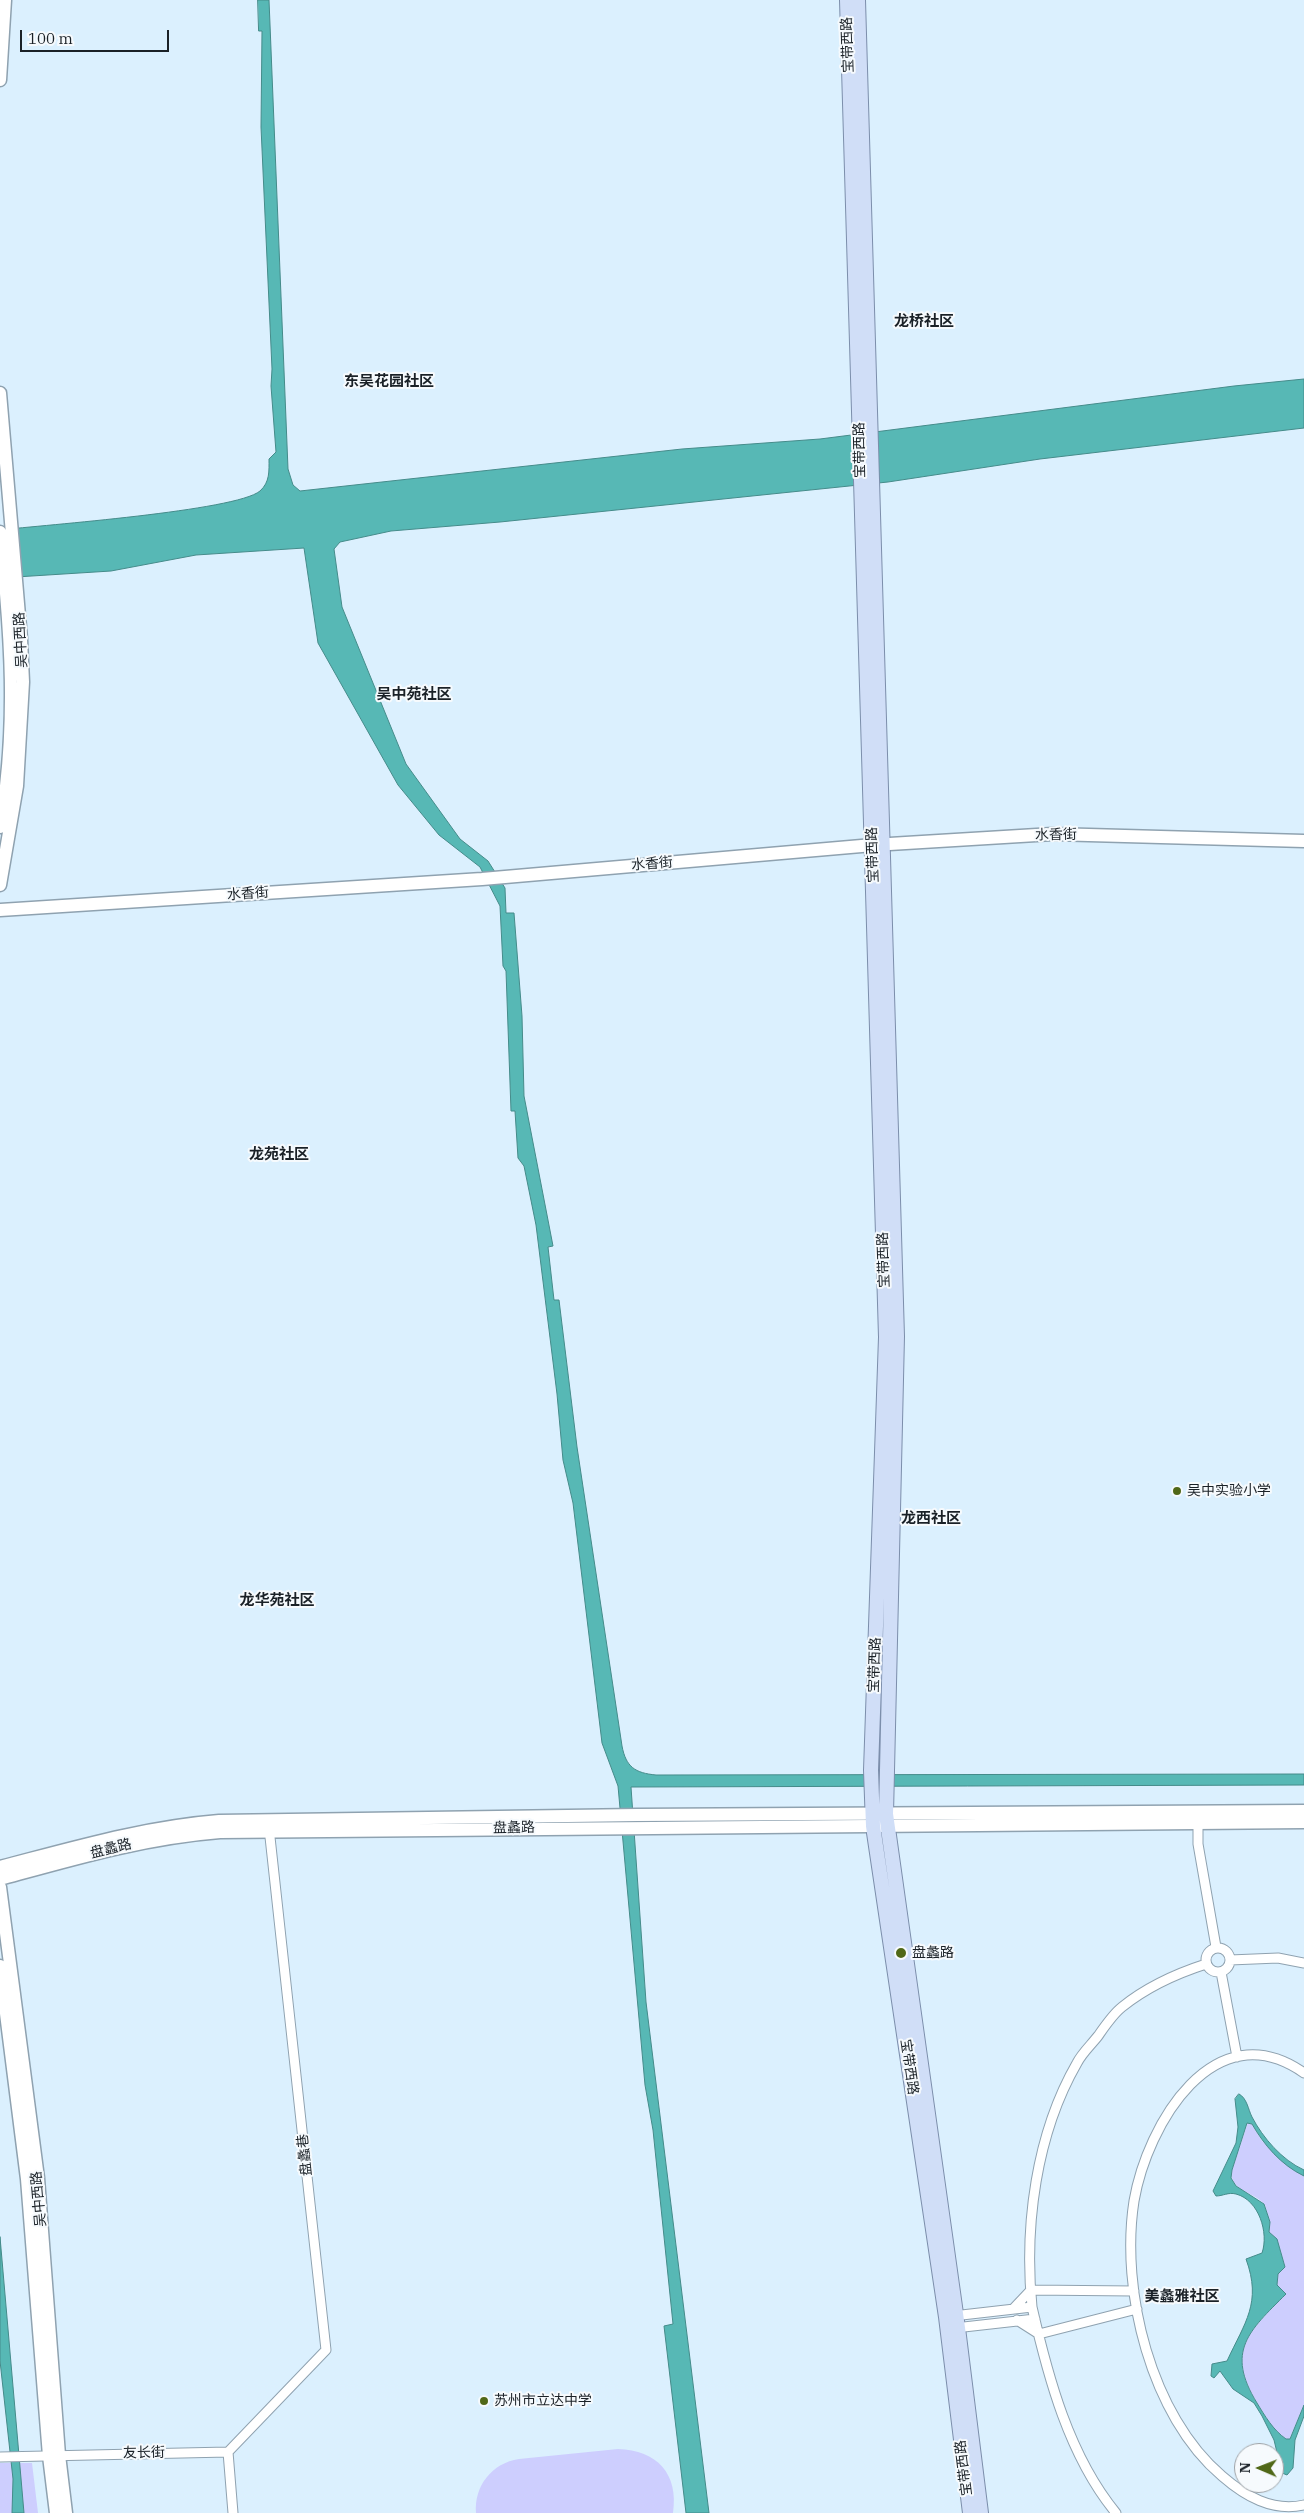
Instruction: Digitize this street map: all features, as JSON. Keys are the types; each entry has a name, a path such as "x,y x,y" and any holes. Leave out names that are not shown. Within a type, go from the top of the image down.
{"main road":[{"path":"0,80 5,0"},
{"name":"宝带西路","path":"847,0 865,427 897,1336 888,1771 887,1791 880,1820"},
{"name":"宝带西路","path":"858,0 865,427"},
{"name":"吴中西路","path":"0,394 10,523 12,704 9,762 0,827"},
{"name":"吴中西路","path":"0,532 11,585 22,659 22,731 13,813 0,885"},
{"name":"水香街","path":"0,910 482,879 879,844 1053,834 1304,841"},
{"name":"宝带西路","path":"879,844 886,1337 871,1791 880,1820 981,2513"},
{"name":"盘蠡路","path":"1198,1818 1304,1811"},
{"name":"盘蠡路","path":"0,1868 121,1835 163,1827 219,1821 269,1825 1198,1818 1304,1822"},
{"name":"盘蠡路","path":"0,1879 116,1847 158,1839 269,1825"},
{"name":"吴中西路","path":"0,1887 38,2178 56,2513"},
{"name":"吴中西路","path":"0,1966 27,2179 54,2455 66,2513"},
{"name":"宝带西路","path":"952,2322 970,2513"}],"street":[{"path":"1198,1818 1198,1844 1216,1947"},
{"name":"盘蠡巷","path":"228,2452 326,2350 269,1825"},
{"path":"1216,1947 1224,1949 1230,1960 1228,1967 1221,1972 1210,1970 1206,1964 1208,1952 1216,1947"},
{"path":"1230,1960 1278,1958 1304,1964"},
{"path":"1116,2513 1090,2474 1073,2440 1051,2379 1038,2334 1032,2307 1028,2258 1038,2176 1058,2102 1078,2061 1120,2008 1146,1989 1174,1974 1206,1964"},
{"path":"1221,1972 1237,2057"},
{"path":"1304,2073 1275,2059 1253,2056 1237,2057 1229,2058 1206,2069 1185,2087 1170,2109 1143,2168 1134,2202 1132,2235 1134,2291 1142,2336 1162,2394 1174,2418 1206,2463 1226,2480 1260,2502 1293,2510 1304,2505"},
{"path":"1013,2309 1030,2290 1134,2291"},
{"path":"952,2322 1013,2309 1032,2307"},
{"path":"1017,2320 1038,2334 1137,2309"},
{"path":"952,2322 1035,2318"},
{"path":"228,2452 233,2513"},
{"name":"友长街","path":"4,2457 228,2452"}],"shaded area":[{"path":"258,0 269,0 288,469 293,485 300,491 682,449 820,439 1234,386 1304,379 1304,428 1040,459 888,482 500,522 391,531 340,542 334,549 342,607 406,764 460,839 488,861 505,888 506,913 514,913 522,1016 524,1096 553,1246 548,1247 554,1300 559,1300 577,1447 622,1746 629,1764 642,1773 656,1775 1304,1774 1304,1785 631,1787 646,2002 709,2513 686,2513 664,2326 673,2324 653,2130 645,2085 618,1786 602,1743 573,1503 563,1460 557,1394 536,1225 524,1166 518,1158 515,1111 511,1111 506,971 503,966 500,906 480,867 439,835 398,785 318,643 304,548 196,555 111,571 0,578 0,530 137,516 215,505 244,498 260,491 266,484 269,459 276,452 271,386 272,369 261,127 262,31 259,31"},
{"path":"1239,2094 1242,2096 1252,2117 1267,2140 1288,2160 1304,2170 1304,2176 1288,2166 1268,2147 1252,2124 1247,2123 1231,2178 1236,2186 1264,2204 1270,2222 1269,2232 1277,2239 1285,2267 1278,2274 1277,2285 1286,2294 1252,2331 1242,2355 1243,2369 1248,2385 1266,2418 1286,2439 1290,2439 1304,2405 1304,2416 1295,2440 1293,2468 1287,2475 1284,2474 1284,2443 1275,2443 1254,2403 1233,2389 1220,2371 1214,2378 1211,2376 1212,2364 1227,2361 1245,2323 1252,2300 1251,2274 1246,2259 1262,2253 1264,2245 1263,2227 1251,2203 1244,2197 1236,2194 1230,2193 1216,2196 1213,2191 1236,2143 1238,2127 1235,2099"},
{"path":"1248,2122 1252,2124 1262,2141 1304,2176 1304,2405 1289,2440 1276,2431 1261,2409 1250,2390 1244,2373 1242,2359 1245,2346 1251,2334 1286,2294 1277,2285 1278,2274 1285,2266 1277,2240 1269,2232 1270,2222 1265,2205 1238,2187 1232,2177 1232,2170"},
{"path":"0,2237 24,2513 12,2513 13,2479 0,2361"},
{"path":"618,2449 632,2450 644,2454 654,2459 662,2467 669,2476 672,2487 674,2499 673,2513 476,2513 478,2494 487,2477 509,2461"},
{"path":"0,2463 32,2463 38,2513 0,2513"}],"place":[{"name":"吴中实验小学","path":"1177,1491"},
{"name":"盘蠡路","path":"901,1953"},
{"name":"苏州市立达中学","path":"484,2401"}],"district":[{"name":"龙桥社区","path":"924,322"},
{"name":"东吴花园社区","path":"389,382"},
{"name":"吴中苑社区","path":"414,695"},
{"name":"龙苑社区","path":"279,1155"},
{"name":"龙西社区","path":"931,1519"},
{"name":"龙华苑社区","path":"277,1601"},
{"name":"美蠡雅社区","path":"1182,2297"}]}
